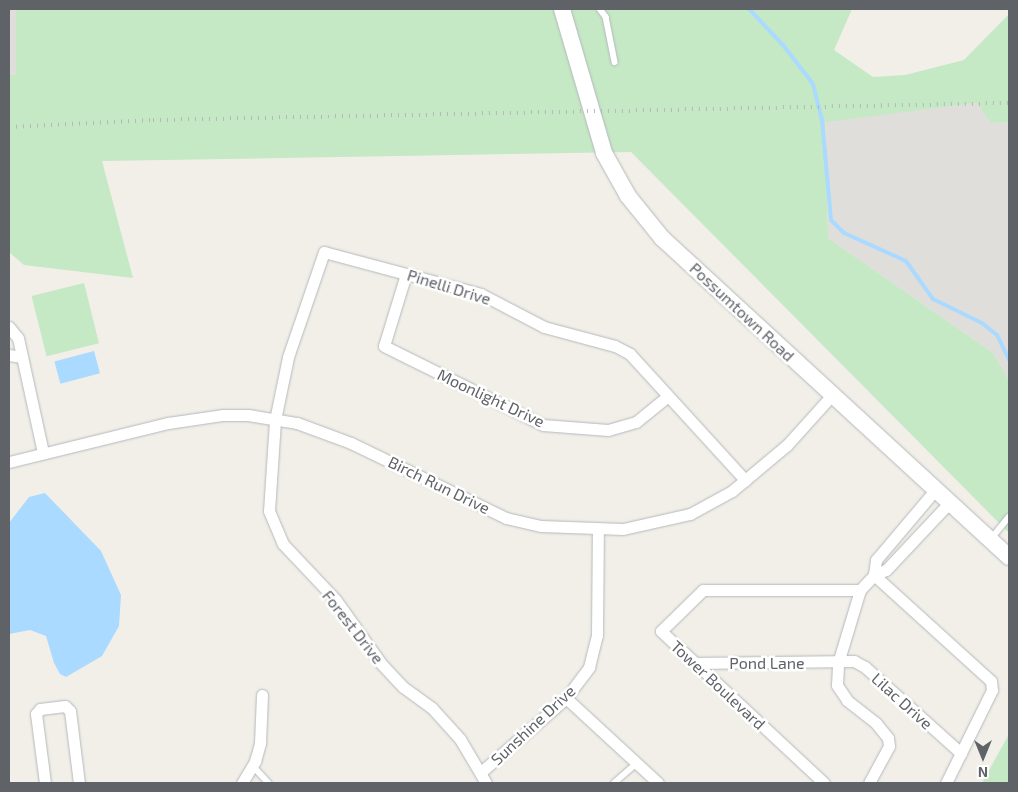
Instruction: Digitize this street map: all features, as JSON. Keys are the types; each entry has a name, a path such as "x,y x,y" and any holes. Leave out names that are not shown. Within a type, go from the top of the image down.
{"main road":[{"name":"Possumtown Road","path":"562,9 604,153 628,196 662,238 1009,557"}],"street":[{"name":"Pinelli Drive","path":"275,420 288,357 324,252 481,294 544,327 616,346 630,354 745,480"},
{"name":"Moonlight Drive","path":"406,274 384,346 543,425 608,430 636,422 668,396"},
{"path":"9,327 18,338 43,453"},
{"path":"9,356 22,357"},
{"name":"Birch Run Drive","path":"9,462 168,423 214,416 248,415 298,423 351,443 506,518 541,526 622,530 690,514 732,491 786,445 832,394"},
{"name":"Forest Drive","path":"275,420 269,510 283,544 335,599 380,662 403,687 432,708 460,739 483,778"},
{"path":"874,575 876,560 936,489"},
{"path":"869,783 890,746 888,738 876,723 847,700 837,685 838,663 860,590 874,575 886,570 950,502"},
{"name":"Sunshine Drive","path":"483,778 566,698 589,666 597,635 598,530"},
{"path":"874,575 991,681 992,690 946,783"},
{"name":"Tower Boulevard","path":"824,783 661,631 702,590 860,590"},
{"name":"Lilac Drive","path":"838,663 854,662 865,667 961,753"},
{"name":"Pond Lane","path":"696,663 838,663"},
{"path":"242,783 253,766 260,743 262,695"},
{"path":"566,698 658,783"},
{"path":"45,783 36,714 40,709 65,706 70,711 79,783"}],"lane":[{"path":"600,9 606,18 615,62"},
{"path":"991,539 1009,517"},
{"path":"614,783 637,763"},
{"path":"253,766 269,783"}],"shaded area":[{"path":"9,9 16,9 16,75 9,75"},
{"path":"978,103 991,123 1009,122 1009,380 993,353 828,238 825,121"}],"green space":[{"path":"16,9 852,9 834,50 873,77 905,75 964,60 1009,14 1009,122 991,123 977,103 825,122 828,238 993,353 1009,380 1009,533 631,152 102,161 133,278 24,265 9,252 9,75 16,75"},
{"path":"84,283 99,343 47,356 32,296"},
{"path":"1009,734 1009,783 982,783"}],"water":[{"path":"94,351 100,373 60,384 54,362"},
{"path":"45,493 101,551 121,595 119,626 102,656 66,677 60,674 54,663 46,636 30,630 9,634 9,523 29,497"}],"waterway":[{"path":"749,9 783,45 813,84 822,119 831,220 844,233 906,261 933,299 982,323 997,335 1009,360"}],"railway":[{"path":"9,127 153,120 1009,103"}]}
